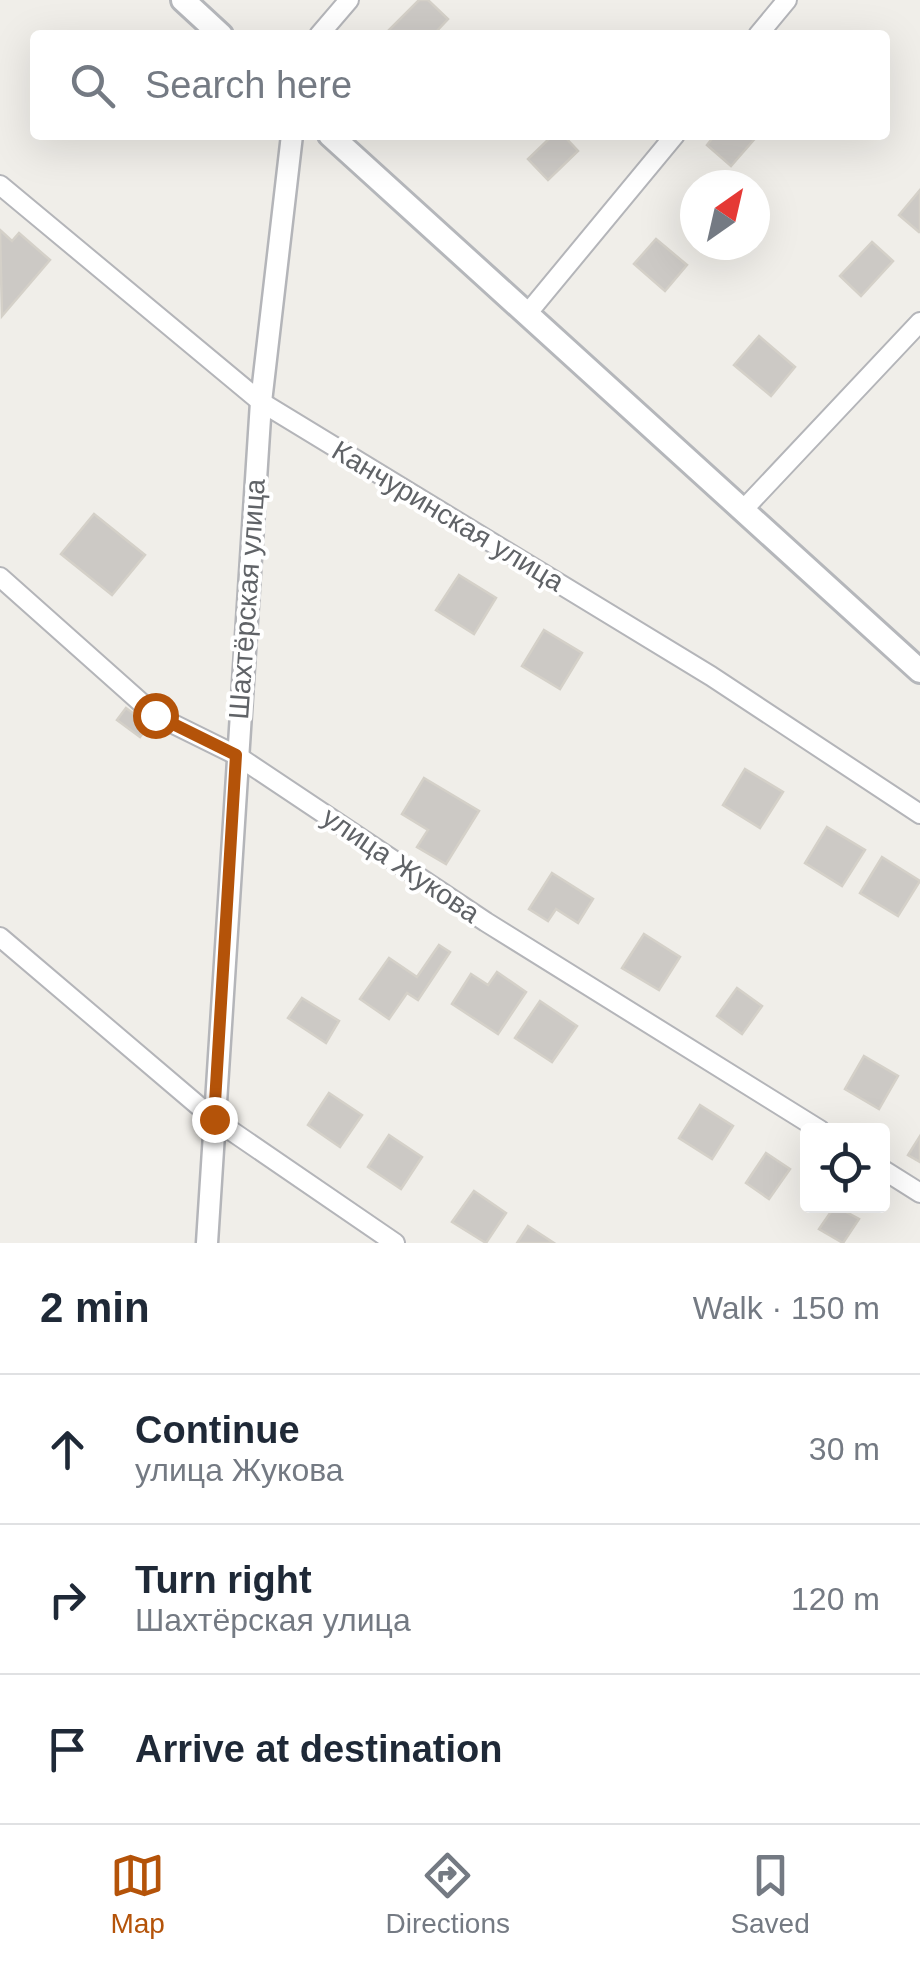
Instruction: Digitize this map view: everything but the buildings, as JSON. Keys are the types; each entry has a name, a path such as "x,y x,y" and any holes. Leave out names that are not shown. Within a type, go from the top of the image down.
{"main road":[{"path":"183,0 216,30"},
{"path":"336,140 920,671"}],"street":[{"path":"323,30 348,0"},
{"path":"762,30 786,0"},
{"name":"Шахтёрская улица","path":"206,1243 261,402 291,140"},
{"path":"528,314 671,140"},
{"name":"Канчуринская улица","path":"0,185 261,402 712,676 920,814"},
{"path":"743,510 920,322"},
{"name":"улица Жукова","path":"0,577 155,715 236,755 486,922 809,1123"},
{"path":"0,937 214,1119 395,1243"},
{"path":"890,1174 920,1193"}],"route":[{"path":"155,715 236,755 214,1119"}]}
